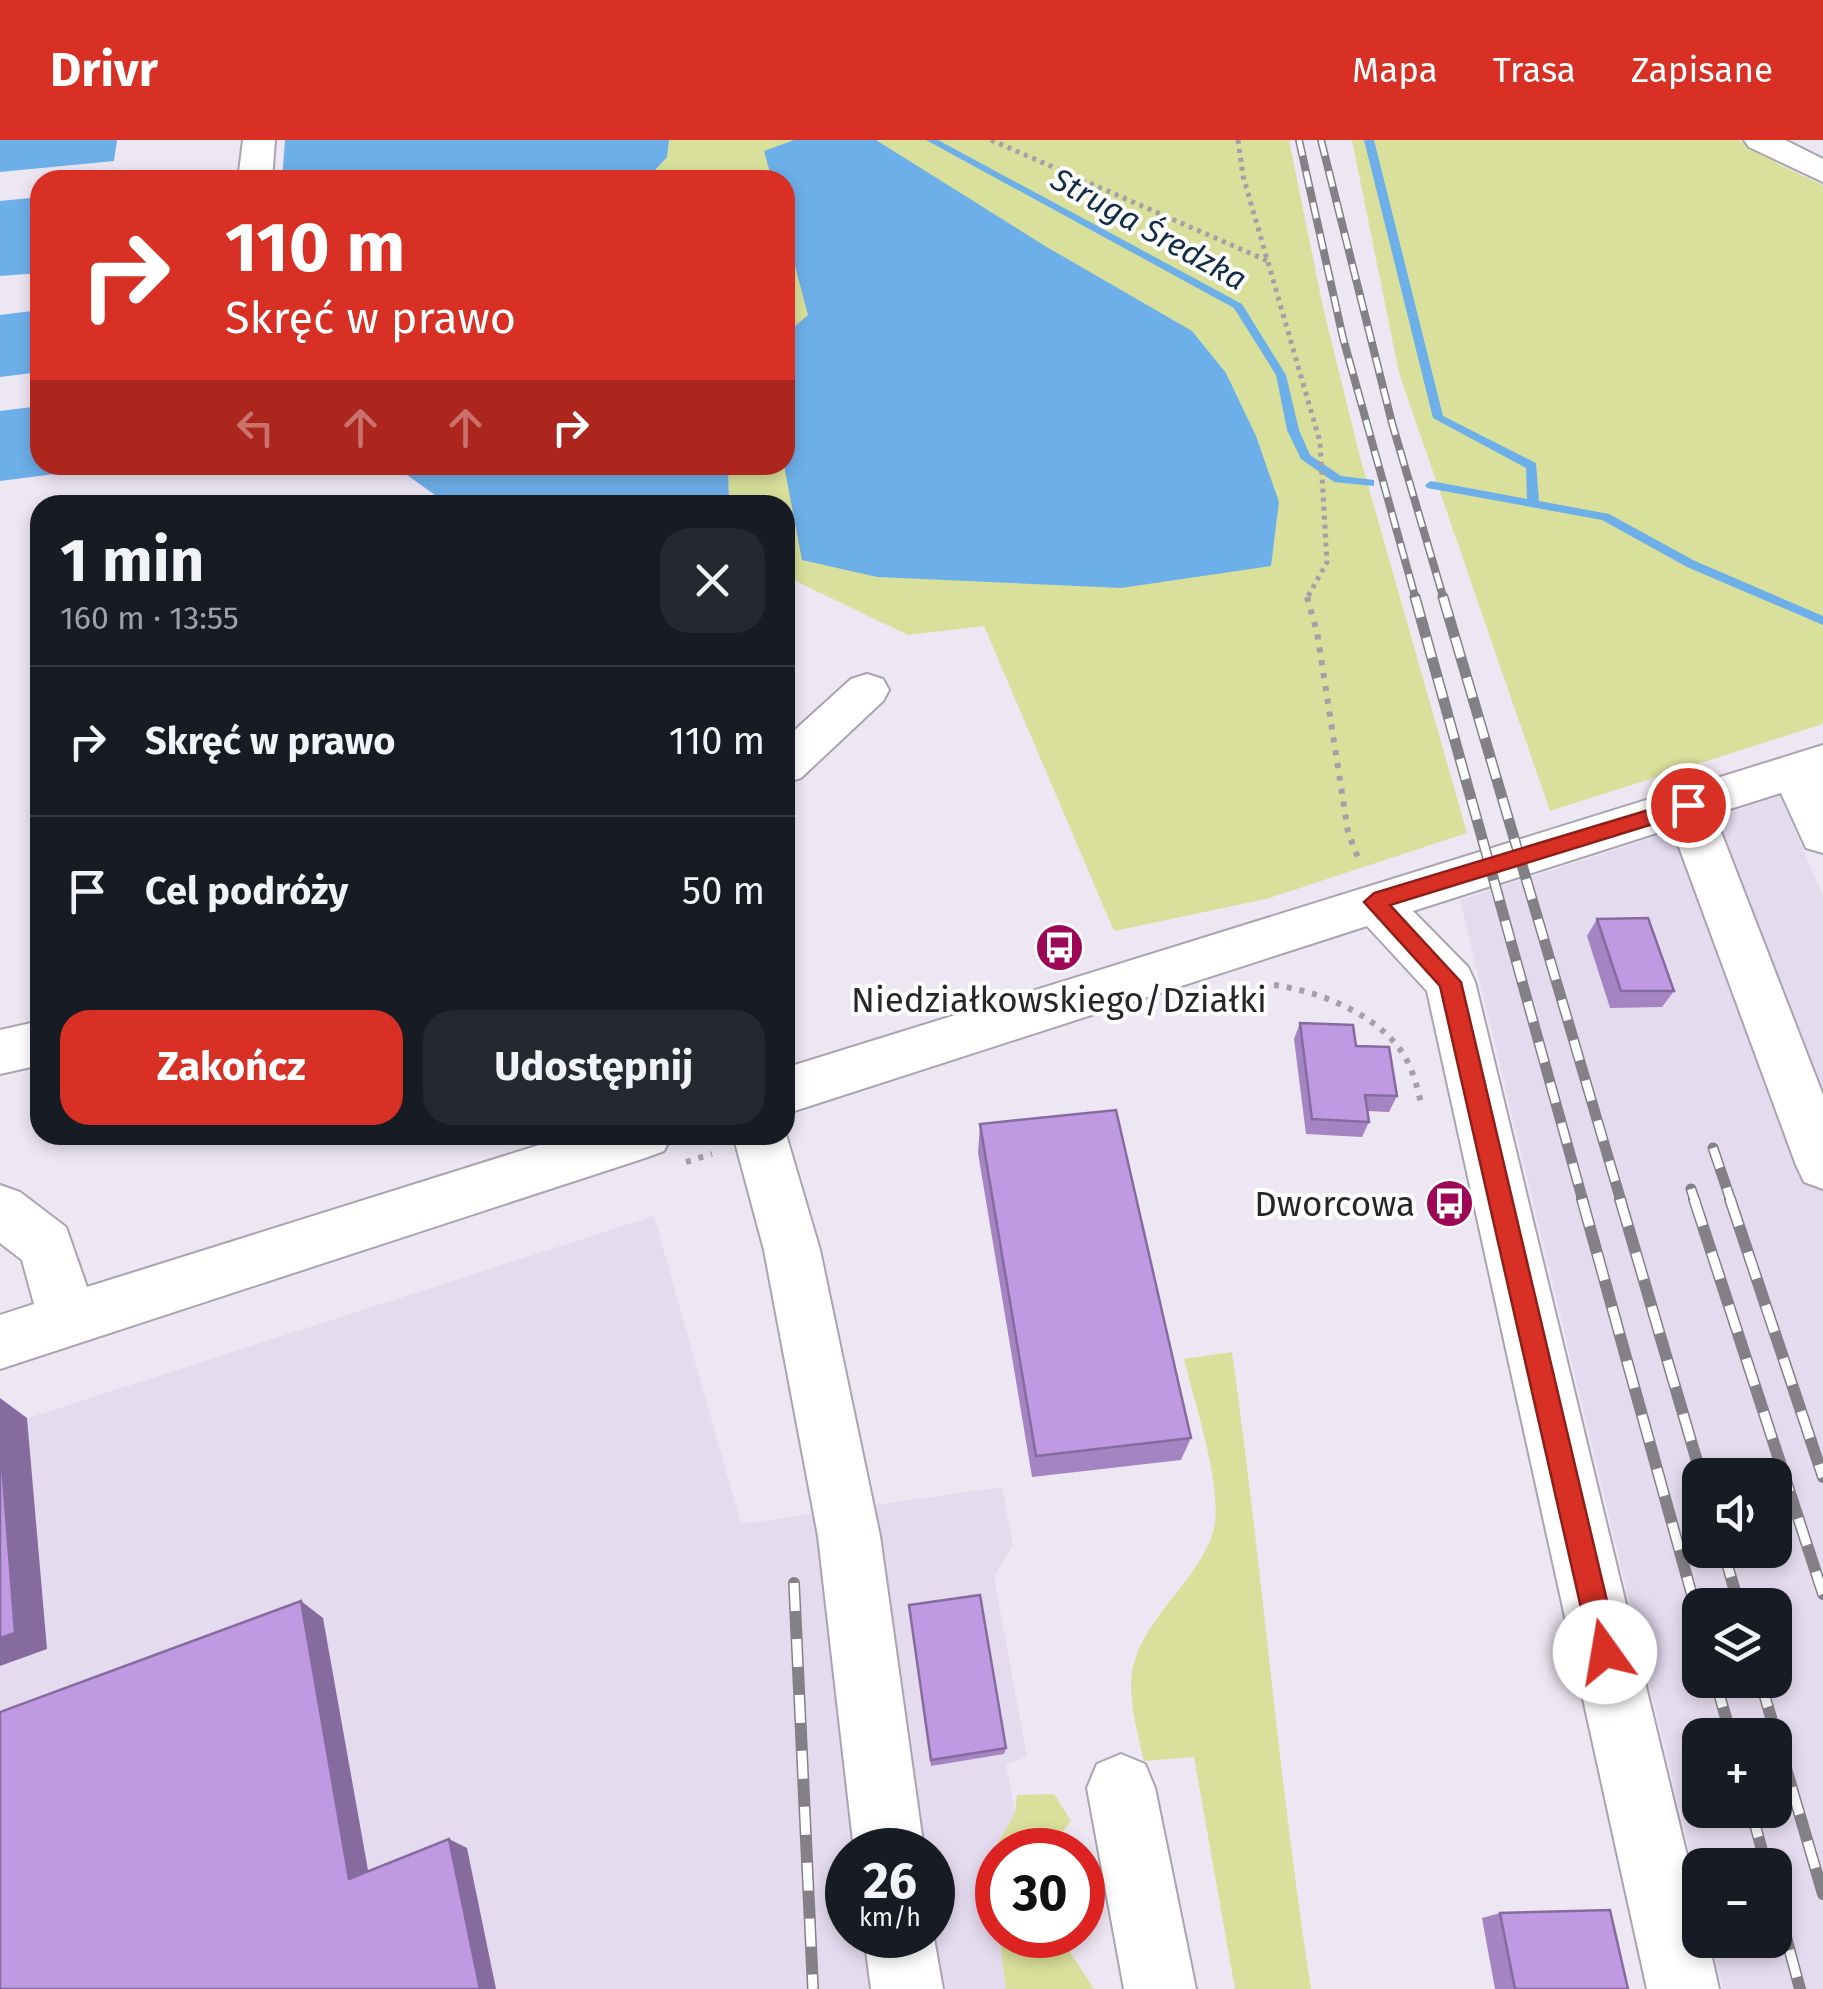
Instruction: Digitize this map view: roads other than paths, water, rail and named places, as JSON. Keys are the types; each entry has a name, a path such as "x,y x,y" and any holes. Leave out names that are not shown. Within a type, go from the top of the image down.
{"street":[{"path":"256,170 259,140"},
{"path":"1760,140 1823,172"},
{"path":"795,757 867,690"},
{"path":"795,1088 1809,766 1823,835"},
{"path":"1688,805 1823,1165"},
{"path":"1374,902 1450,982 1683,1989"},
{"path":"0,1052 30,1045"},
{"path":"0,1342 614,1145"},
{"path":"763,1145 792,1250 849,1536 886,1828"},
{"path":"0,1210 46,1245 68,1320"},
{"path":"1121,1788 1160,1989"},
{"path":"903,1958 906,1989"}],"water":[{"path":"0,140 117,140 114,161 0,172"},
{"path":"285,140 669,140 667,157 655,170 283,170"},
{"path":"794,140 876,140 1045,246 1192,331 1226,373 1256,436 1279,502 1271,566 1121,588 877,577 802,560 795,523 795,495 790,495 786,475 795,475 795,326 808,315 795,266 795,170 769,170 764,151"},
{"path":"30,198 30,274 0,276 0,201"},
{"path":"30,311 30,373 0,377 0,315"},
{"path":"30,407 30,475 47,475 0,481 0,411"},
{"path":"407,475 728,475 729,495 435,495"}],"waterway":[{"name":"Struga Średzka","path":"931,140 1238,306 1281,375 1293,430 1305,457 1338,479 1370,483"},
{"path":"1369,140 1438,418 1532,466 1533,502"},
{"name":"Struga Średzka","path":"1431,485 1605,517 1691,564 1823,621"}],"railway":[{"path":"1299,140 1343,338 1416,600"},
{"path":"1321,140 1392,423 1444,600"},
{"path":"1415,597 1583,1201"},
{"path":"1443,597 1621,1201"},
{"path":"1713,1148 1731,1201"},
{"path":"1691,1189 1695,1201"},
{"path":"1582,1199 1690,1588"},
{"path":"1620,1199 1696,1458"},
{"path":"1694,1199 1823,1594"},
{"path":"1730,1199 1823,1477"},
{"path":"1728,1568 1734,1588"},
{"path":"794,1583 813,1989"},
{"path":"1720,1698 1726,1718"},
{"path":"1765,1698 1823,1894"},
{"path":"1756,1828 1761,1848"},
{"path":"1792,1958 1800,1989"}],"place":[{"name":"Niedziałkowskiego/Działki","path":"1059,948"},
{"name":"Dworcowa","path":"1450,1204"}]}
